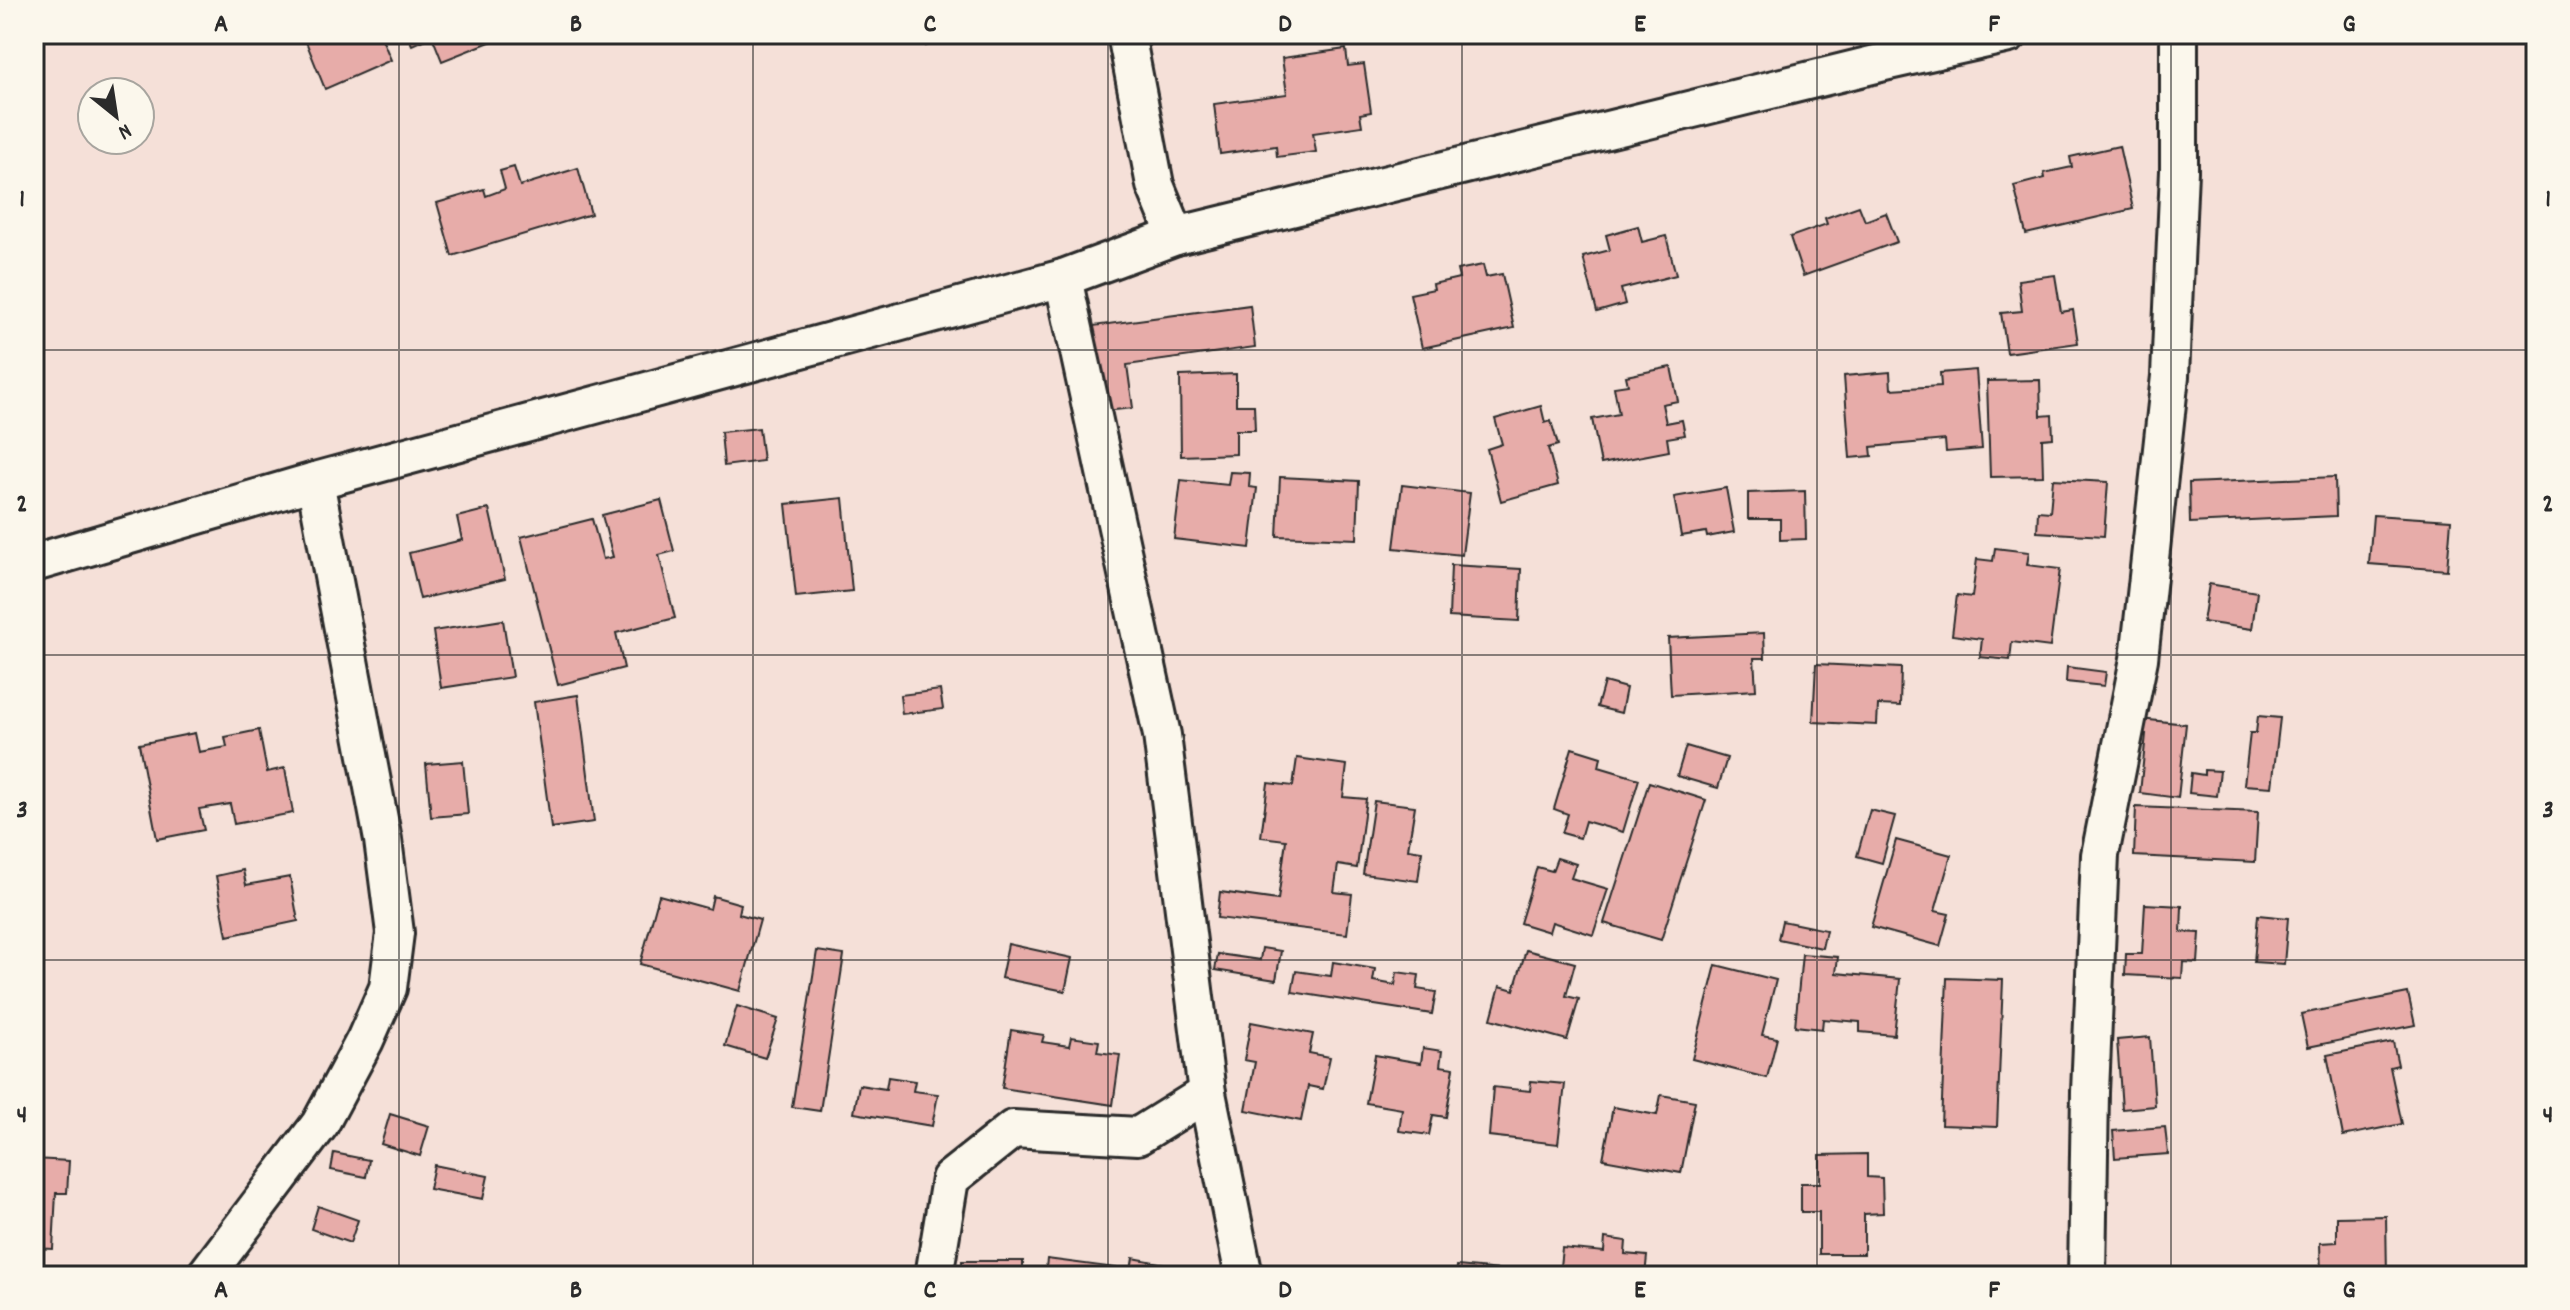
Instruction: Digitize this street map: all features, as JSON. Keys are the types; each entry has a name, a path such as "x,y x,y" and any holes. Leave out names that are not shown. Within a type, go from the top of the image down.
{"street":[{"path":"1126,34 1155,185 1176,236"},
{"path":"34,563 315,481 1063,278 1176,236 1881,48 2009,34"},
{"path":"2087,1276 2090,1092 2100,855 2139,659 2170,376 2179,171 2179,34"},
{"path":"1063,278 1162,735 1207,1093 1244,1276"},
{"path":"205,1276 320,1124 365,1040 388,988 395,933 383,840 315,481"},
{"path":"934,1276 950,1179 1013,1129 1138,1136 1207,1093"}],"building":[{"path":"303,34 380,34 391,60 325,89"},
{"path":"407,34 505,36 442,61 432,36 412,45"},
{"path":"920,34 950,34 926,46"},
{"path":"1346,49 1348,66 1364,64 1371,112 1360,114 1362,126 1313,133 1316,152 1277,157 1276,146 1220,154 1214,104 1287,94 1282,58"},
{"path":"2119,146 2133,209 2026,234 2014,186 2045,178 2044,173 2072,167 2070,157"},
{"path":"514,167 520,186 578,168 591,214 452,256 437,203 484,189 486,196 505,189 500,171"},
{"path":"1859,206 1865,221 1886,213 1897,242 1803,276 1790,237 1827,224 1825,218"},
{"path":"1638,226 1642,242 1666,236 1676,275 1621,289 1625,304 1597,312 1583,257 1610,250 1606,235"},
{"path":"1483,265 1486,277 1502,274 1514,328 1422,348 1410,294 1434,289 1433,284 1459,278 1457,270"},
{"path":"2055,275 2061,312 2073,310 2078,343 2007,353 2001,313 2022,311 2018,280"},
{"path":"1250,305 1255,347 1127,365 1133,408 1105,411 1093,326"},
{"path":"1671,367 1678,401 1662,404 1666,423 1682,420 1685,435 1667,438 1669,451 1601,464 1592,419 1619,414 1614,387 1628,385 1626,376"},
{"path":"1976,370 1982,449 1946,452 1945,440 1871,447 1872,456 1850,458 1844,376 1890,372 1891,389 1941,386 1940,373"},
{"path":"1236,374 1236,405 1254,405 1255,430 1236,430 1236,454 1181,456 1180,376"},
{"path":"2040,380 2041,416 2052,415 2053,438 2042,439 2043,476 1990,477 1987,381"},
{"path":"1541,406 1545,423 1551,421 1558,445 1548,448 1558,485 1501,501 1487,449 1502,444 1495,419"},
{"path":"759,428 763,461 724,466 721,432"},
{"path":"1230,472 1250,473 1249,487 1257,488 1250,548 1174,539 1181,480 1228,485"},
{"path":"1280,477 1359,481 1357,539 1277,536"},
{"path":"2335,477 2336,516 2190,523 2189,483"},
{"path":"2053,479 2108,482 2104,536 2037,532 2038,511 2050,512"},
{"path":"1402,485 1470,493 1462,555 1394,548"},
{"path":"1726,488 1734,532 1707,537 1706,532 1681,536 1674,497"},
{"path":"1805,491 1806,539 1780,540 1780,519 1748,519 1748,493"},
{"path":"843,498 852,591 796,597 786,504"},
{"path":"661,500 674,551 659,555 675,618 616,633 624,668 558,685 521,537 592,519 603,559 613,557 602,515"},
{"path":"489,509 505,579 420,599 409,553 462,540 457,517"},
{"path":"2373,515 2451,520 2447,570 2369,564"},
{"path":"1995,548 2029,552 2027,565 2060,569 2050,647 2012,642 2010,660 1980,657 1982,639 1952,635 1957,595 1972,597 1977,559 1993,561"},
{"path":"1451,565 1521,569 1519,621 1449,617"},
{"path":"2209,584 2257,592 2252,629 2203,622"},
{"path":"503,620 512,677 441,688 433,631"},
{"path":"1764,633 1765,658 1754,658 1756,690 1671,695 1668,638"},
{"path":"1816,664 1901,668 1900,706 1878,705 1877,725 1813,722"},
{"path":"2067,667 2106,672 2104,686 2066,682"},
{"path":"1604,682 1626,688 1621,713 1597,707"},
{"path":"940,690 943,709 902,714 900,695"},
{"path":"578,695 594,822 551,828 534,702"},
{"path":"2258,716 2280,718 2272,787 2244,785 2250,733 2256,733"},
{"path":"2140,719 2186,724 2178,798 2140,793 2146,734 2139,734"},
{"path":"259,730 267,772 285,768 293,813 234,824 230,804 199,809 204,830 157,839 139,744 195,733 199,752 227,747 225,737"},
{"path":"1686,746 1727,758 1718,788 1677,776"},
{"path":"1572,748 1601,757 1599,767 1639,779 1623,832 1585,821 1580,838 1562,833 1568,814 1554,809"},
{"path":"1297,758 1347,765 1343,797 1366,799 1357,868 1338,865 1334,892 1352,894 1347,934 1217,918 1220,892 1278,900 1286,840 1261,837 1268,783 1293,786"},
{"path":"463,761 468,814 431,817 426,764"},
{"path":"2204,770 2220,771 2217,796 2189,793 2191,773 2204,775"},
{"path":"1649,782 1706,800 1661,940 1604,923"},
{"path":"1374,801 1415,806 1408,849 1422,851 1418,881 1363,874"},
{"path":"2136,807 2258,812 2255,862 2134,856"},
{"path":"1870,810 1895,816 1882,863 1857,856"},
{"path":"1896,840 1951,855 1935,911 1949,914 1940,946 1871,927"},
{"path":"1557,858 1576,864 1571,878 1608,889 1593,935 1552,922 1549,932 1520,923 1537,867 1552,871"},
{"path":"243,870 246,885 290,877 298,921 227,936 216,876"},
{"path":"659,895 710,909 713,896 741,904 739,914 760,920 740,991 640,964"},
{"path":"2145,904 2182,906 2181,932 2200,933 2198,963 2183,962 2182,978 2125,975 2126,954 2142,954"},
{"path":"2258,915 2288,918 2284,964 2254,962"},
{"path":"1782,921 1826,930 1822,948 1778,939"},
{"path":"1008,944 1072,958 1065,991 1001,978"},
{"path":"1262,948 1281,951 1276,980 1215,970 1218,954 1260,960"},
{"path":"1526,950 1575,963 1566,996 1579,999 1567,1040 1491,1019 1500,986 1514,990"},
{"path":"817,951 844,955 820,1111 792,1107"},
{"path":"1802,954 1838,957 1836,973 1900,979 1894,1035 1860,1032 1860,1022 1823,1019 1822,1029 1795,1026"},
{"path":"1333,962 1375,969 1373,981 1395,985 1397,972 1419,975 1417,989 1436,992 1432,1014 1292,992 1296,971 1331,976"},
{"path":"1716,965 1776,980 1762,1035 1777,1038 1767,1078 1692,1059"},
{"path":"1947,978 2003,980 1997,1127 1941,1125"},
{"path":"2408,993 2415,1025 2308,1047 2301,1014"},
{"path":"737,1006 778,1019 765,1058 725,1046"},
{"path":"1251,1022 1313,1034 1309,1053 1330,1057 1323,1089 1308,1086 1301,1121 1246,1110 1255,1062 1244,1060"},
{"path":"1011,1030 1044,1035 1042,1042 1069,1046 1071,1037 1099,1041 1097,1052 1120,1055 1113,1105 1002,1088"},
{"path":"2150,1037 2155,1106 2122,1109 2117,1040"},
{"path":"2393,1042 2398,1065 2390,1067 2402,1124 2343,1136 2327,1055"},
{"path":"1423,1048 1442,1051 1440,1066 1454,1068 1446,1117 1433,1115 1429,1135 1399,1131 1402,1109 1366,1103 1375,1055 1421,1063"},
{"path":"888,1077 915,1081 913,1091 938,1094 932,1126 854,1113 859,1085 886,1089"},
{"path":"1531,1081 1565,1084 1558,1144 1489,1136 1493,1087 1530,1091"},
{"path":"1661,1095 1695,1101 1681,1173 1603,1159 1613,1107 1657,1115"},
{"path":"390,1114 429,1126 420,1156 381,1144"},
{"path":"2165,1127 2168,1154 2115,1158 2113,1131"},
{"path":"334,1153 369,1160 366,1177 331,1170"},
{"path":"1867,1154 1867,1177 1882,1178 1883,1213 1864,1214 1864,1254 1819,1254 1819,1212 1801,1212 1801,1183 1820,1183 1820,1155"},
{"path":"34,1159 69,1161 67,1193 56,1193 53,1249 34,1248"},
{"path":"434,1165 488,1176 483,1199 429,1189"},
{"path":"318,1206 358,1220 350,1243 311,1229"},
{"path":"2386,1216 2387,1276 2321,1276 2320,1243 2337,1242 2337,1217"},
{"path":"1605,1238 1626,1241 1625,1254 1647,1256 1645,1276 1559,1276 1562,1248 1604,1252"},
{"path":"1133,1258 1165,1264 1163,1276 1130,1276"},
{"path":"1047,1259 1116,1268 1115,1276 1045,1276"},
{"path":"962,1261 1023,1261 1023,1276 962,1276"},
{"path":"34,1263 54,1266 53,1276 34,1276"},
{"path":"1457,1266 1522,1272 1522,1276 1456,1276"},
{"path":"255,1268 277,1276 252,1276"}],"waterway":[{"path":"2536,835 2536,851"},
{"path":"2536,1181 2536,1210"}]}
